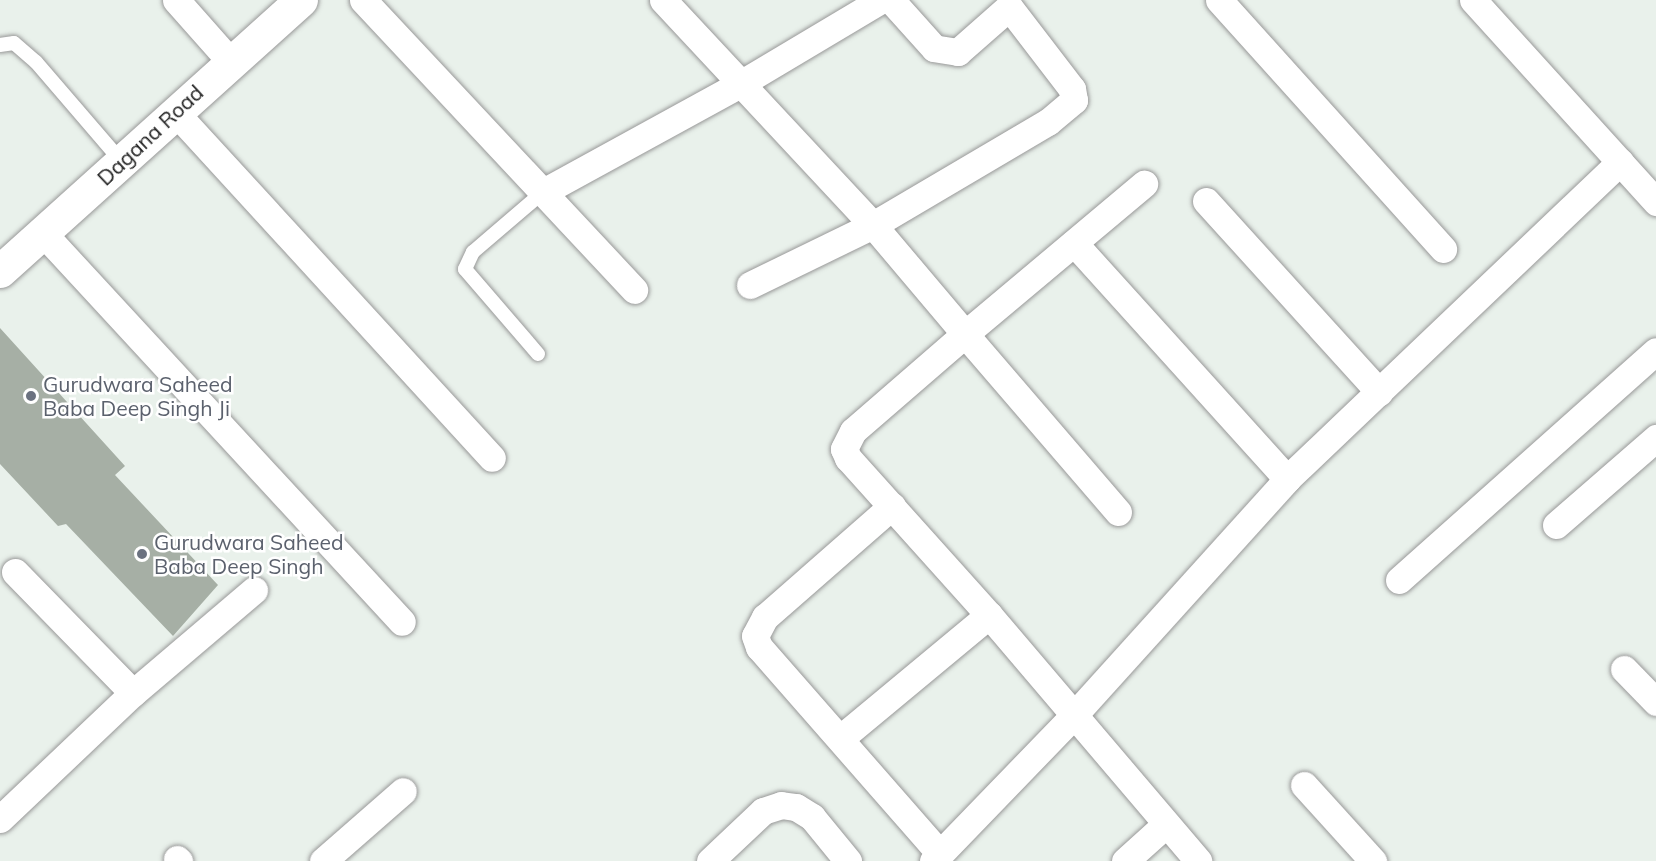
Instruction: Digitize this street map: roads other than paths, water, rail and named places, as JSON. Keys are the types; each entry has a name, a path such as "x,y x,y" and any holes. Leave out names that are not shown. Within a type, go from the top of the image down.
{"street":[{"path":"176,0 230,61"},
{"name":"Dagana Road","path":"0,271 230,61 301,0"},
{"path":"363,0 634,290"},
{"path":"663,0 873,225 1119,512"},
{"path":"543,192 740,84 881,0"},
{"path":"750,285 873,225 1048,122 1074,100 1072,88 1012,3 958,52 934,48 891,0"},
{"path":"1219,0 1443,249"},
{"path":"1473,0 1656,202"},
{"path":"175,112 492,458"},
{"path":"892,506 765,617 755,636 759,647 842,737 936,857 1075,714 1287,479 1620,162"},
{"path":"1144,183 965,334 846,440 844,449 848,458 1075,714 1165,825 1198,861"},
{"path":"1206,201 1379,392"},
{"path":"43,233 402,622"},
{"path":"1074,243 1287,479"},
{"path":"1399,580 1656,351"},
{"path":"1556,525 1656,438"},
{"path":"15,572 133,693"},
{"path":"0,819 133,693 254,590"},
{"path":"842,737 989,615"},
{"path":"1624,669 1656,702"},
{"path":"1304,785 1373,861"},
{"path":"323,861 403,791"},
{"path":"710,861 763,811 781,805 796,807 812,817 848,861"},
{"path":"1125,861 1165,825"}],"lane":[{"path":"0,45 14,43 36,62 122,162"},
{"path":"538,354 465,269 473,252 543,192"}],"place":[{"name":"Gurudwara Saheed Baba Deep Singh Ji","path":"31,396"},
{"name":"Gurudwara Saheed Baba Deep Singh","path":"142,554"}]}
